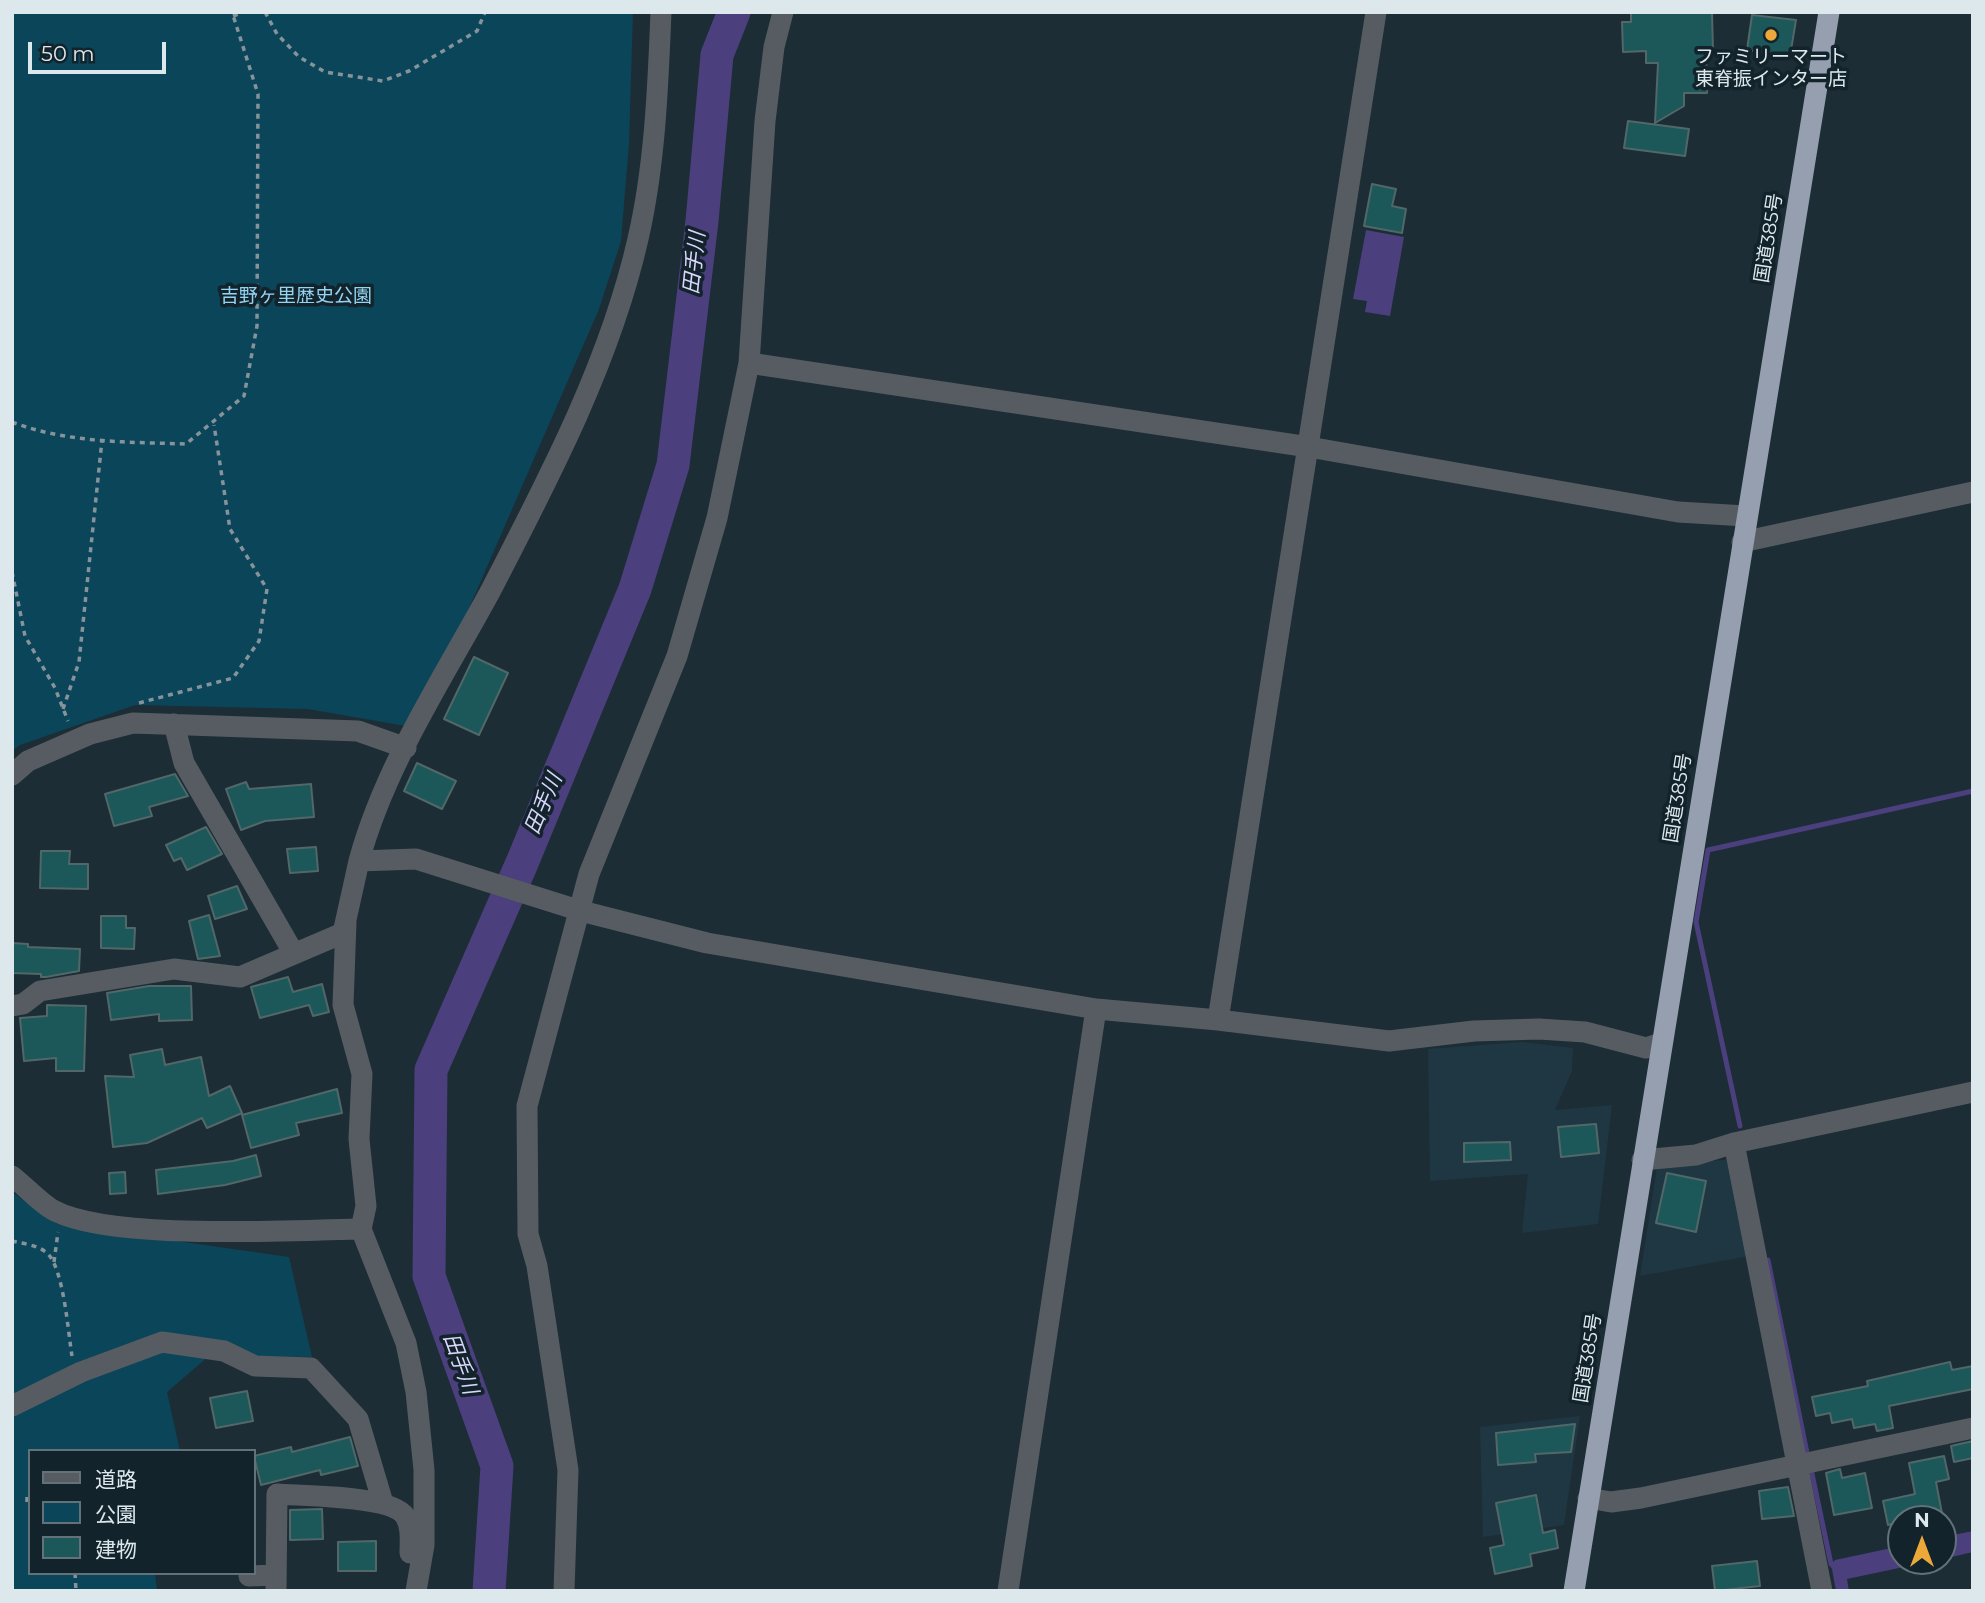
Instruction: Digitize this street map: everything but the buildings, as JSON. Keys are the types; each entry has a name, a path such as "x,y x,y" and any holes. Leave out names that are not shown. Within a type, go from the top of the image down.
{"highway":[{"name":"国道385号","path":"1574,1591 1829,12"}],"street":[{"path":"12,1006 23,1004 40,991 174,969 240,977 343,933 368,828 406,748 549,480 619,312 639,237 652,147 661,12"},
{"path":"564,1591 568,1470 537,1266 528,1234 527,1106 589,874 677,656 717,518 749,363 765,121 774,47 783,12"},
{"path":"1218,1020 1377,12"},
{"path":"749,363 1309,447 1678,512 1746,516"},
{"path":"1742,542 1973,492"},
{"path":"12,775 28,761 90,734 132,723 358,732 406,748"},
{"path":"174,724 184,763 293,953"},
{"path":"359,861 416,859 531,893 581,911 707,943 1096,1009 1218,1020 1389,1041 1474,1031 1539,1029 1586,1032 1646,1048 1661,1043"},
{"path":"346,922 343,1005 362,1074 359,1139 366,1206 361,1229 406,1343 416,1392 424,1470 424,1545 416,1591"},
{"path":"1008,1591 1096,1009"},
{"path":"1643,1160 1696,1155 1734,1143 1973,1092"},
{"path":"1734,1143 1822,1591"},
{"path":"12,1175 60,1212 95,1223 158,1228 361,1229"},
{"path":"12,1406 75,1375 162,1342 224,1351 255,1366 311,1368 358,1419 383,1503"},
{"path":"1588,1498 1611,1502 1641,1498 1973,1428"},
{"path":"249,1576 276,1583 277,1494 383,1503 404,1514 410,1528 411,1591"}],"path":[{"path":"12,422 35,431 102,440 186,444 214,424 244,396 257,326 258,94 233,14 244,12"},
{"path":"265,12 277,34 299,57 325,72 383,81 409,71 477,31 485,12"},
{"path":"130,705 233,678 259,640 267,589 230,529 214,424"},
{"path":"63,709 79,662 102,440"},
{"path":"12,572 25,636 55,688 68,721 80,718"},
{"path":"54,1265 60,1212"},
{"path":"12,1241 38,1248 49,1255 54,1265 75,1375"},
{"path":"27,1497 28,1504"}],"shaded area":[{"path":"1366,230 1404,237 1390,316 1365,312 1367,301 1353,299"},
{"path":"1522,1042 1573,1048 1572,1071 1555,1110 1612,1105 1598,1224 1522,1233 1528,1174 1430,1181 1428,1049"},
{"path":"1732,1159 1749,1256 1640,1276 1657,1167"},
{"path":"1580,1416 1564,1525 1483,1537 1480,1427"},
{"path":"1973,1531 1973,1552 1957,1556 1957,1534"},
{"path":"1887,1549 1887,1571 1847,1579 1849,1591 1836,1591 1831,1564 1835,1560"}],"green space":[{"name":"吉野ヶ里歴史公園","path":"12,12 633,12 629,143 621,241 599,309 417,728 308,709 135,705 20,745 12,751"},
{"path":"12,1192 57,1224 289,1257 312,1357 209,1356 167,1392 180,1449 28,1449 28,1575 155,1575 157,1591 12,1591"}],"waterway":[{"name":"田手川","path":"489,1591 497,1466 429,1276 431,1070 522,863 635,589 673,465 702,221 717,55 734,12"},
{"path":"1740,1126 1696,922 1708,850 1973,791"},
{"path":"1768,1260 1807,1453"},
{"path":"1811,1469 1831,1564 1834,1567"}],"place":[{"name":"ファミリーマート 東脊振インター店","path":"1771,35"}]}
